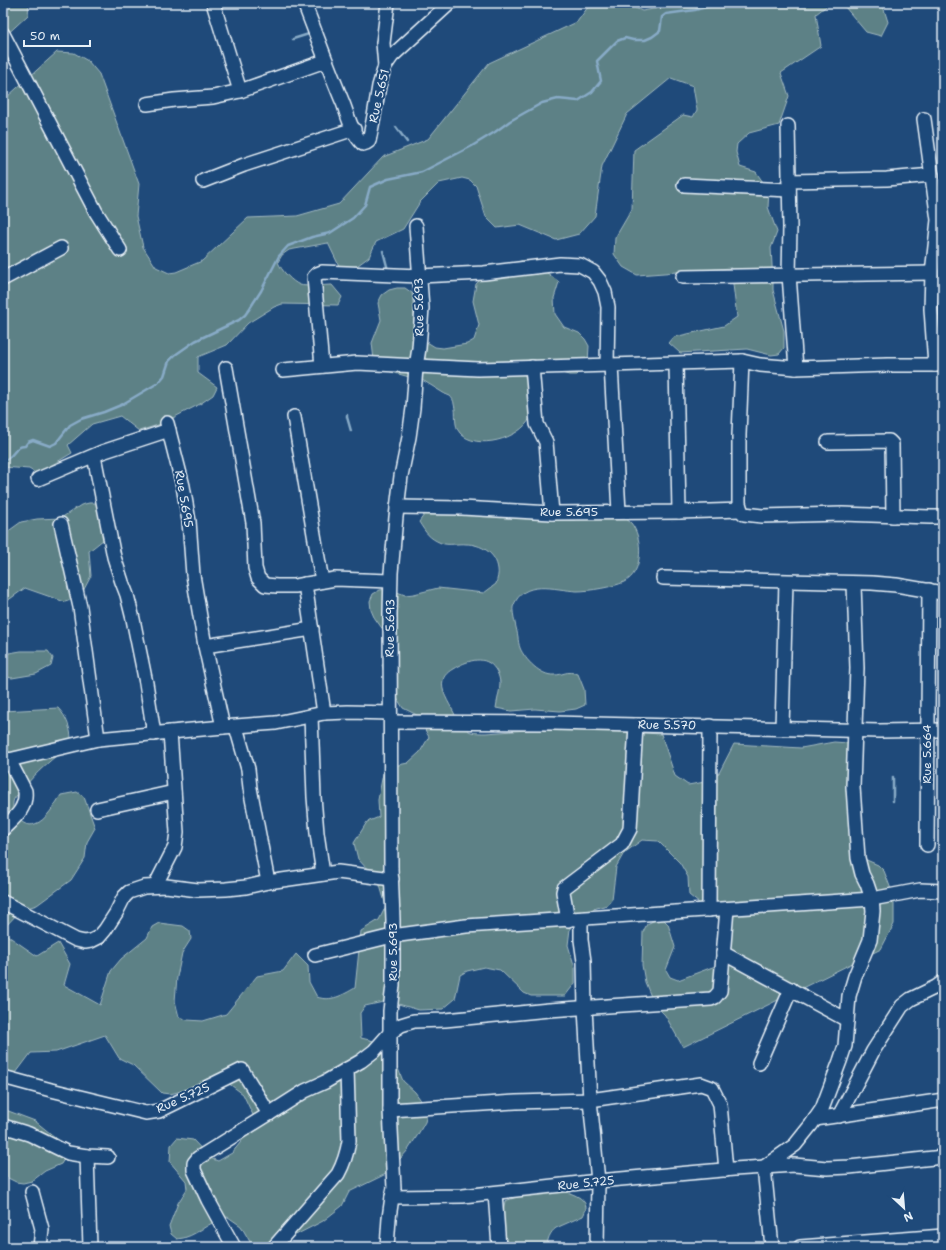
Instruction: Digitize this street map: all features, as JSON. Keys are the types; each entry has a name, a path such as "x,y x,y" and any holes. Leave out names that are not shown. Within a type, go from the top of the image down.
{"street":[{"path":"213,3 240,91"},
{"path":"203,181 244,165 354,129 325,61 304,3"},
{"path":"385,66 383,43 388,3"},
{"name":"Rue 5.651","path":"354,129 359,140 363,144 369,141 385,66 392,56 450,3"},
{"path":"4,39 96,212 120,250"},
{"path":"147,104 213,97 240,91 325,61"},
{"path":"283,370 356,363 478,369 742,361 760,365 796,368 939,365 931,309 932,273 938,220 924,119"},
{"path":"788,126 790,227 789,275 796,368"},
{"path":"684,185 789,185 932,175"},
{"name":"Rue 5.693","path":"390,1033 390,1011 393,985 390,581 401,476 413,408 422,308 416,226"},
{"path":"3,280 61,248"},
{"path":"322,366 314,277 322,272 419,276 484,273 560,264 580,265 593,272 600,281 605,292 608,307 609,365 618,512"},
{"path":"683,277 932,273"},
{"path":"741,510 739,503 738,435 742,361"},
{"path":"676,364 679,512"},
{"path":"532,367 537,424 546,442 552,513"},
{"path":"226,368 253,523 255,568 258,578 265,585 277,586 295,586 335,579 390,581"},
{"path":"294,417 322,581"},
{"name":"Rue 5.695","path":"94,456 168,426 189,521 193,575 205,646 230,727 248,769 250,788 268,882"},
{"path":"828,442 889,442 892,444 893,516"},
{"path":"38,479 94,456 114,557 127,595 133,619 146,683 154,734"},
{"name":"Rue 5.695","path":"398,507 462,508 552,513 741,510 744,514 762,516 842,514 930,518 943,517"},
{"path":"61,524 80,607 98,739"},
{"path":"663,578 896,585 929,590 943,594"},
{"path":"782,728 786,582"},
{"path":"305,584 312,630 317,715 314,797 323,874"},
{"path":"772,1247 764,1167 795,1145 822,1110 845,1046 849,996 855,976 870,940 873,911 872,899 858,858 853,787 857,668 854,584"},
{"name":"Rue 5.664","path":"928,845 927,730 929,590"},
{"path":"205,646 312,630"},
{"name":"Rue 5.570","path":"6,759 98,739 276,723 317,715 348,712 390,717 553,723 855,730 943,730"},
{"path":"568,920 563,892 564,888 622,844 630,830 636,725"},
{"path":"709,910 710,726"},
{"path":"155,886 175,848 178,832 170,732"},
{"path":"3,829 21,810 25,796 25,791 6,759"},
{"path":"97,809 174,792"},
{"path":"3,902 76,940 84,942 91,941 99,937 116,913 124,897 136,888 155,886 198,890 246,887 268,882 338,872 392,879"},
{"path":"315,955 392,936 466,926 872,899 920,890 943,891"},
{"path":"234,1247 208,1200 194,1170 194,1162 198,1158 305,1091 325,1082 361,1061 374,1051 390,1033 401,1025 414,1020 445,1020 493,1015 711,999 720,991 727,909"},
{"path":"581,919 590,1100 598,1181 597,1247"},
{"path":"723,953 847,1020"},
{"path":"839,1116 873,1051 902,1006 911,999 943,982"},
{"path":"759,1063 790,989"},
{"path":"387,1247 389,1218 394,1188 390,1110 390,1033"},
{"path":"274,1247 338,1174 344,1163 348,1151 349,1141 347,1069"},
{"name":"Rue 5.725","path":"3,1077 51,1090 146,1112 159,1111 242,1070 269,1114"},
{"path":"390,1110 516,1102 590,1100 701,1084 712,1088 720,1104 726,1170"},
{"path":"815,1119 943,1100"},
{"path":"3,1126 29,1134 68,1153 108,1157"},
{"path":"794,1165 795,1145"},
{"path":"87,1156 90,1247"},
{"name":"Rue 5.725","path":"392,1197 463,1196 598,1181 726,1170 794,1165 834,1168 943,1157"},
{"path":"32,1192 42,1229 40,1247"},
{"path":"495,1193 498,1247"},
{"path":"800,1247 943,1236"}],"green space":[{"path":"3,3 29,3 28,15 3,38"},
{"path":"591,3 627,3 642,11 688,3 882,3 888,22 881,36 866,32 845,7 829,4 816,14 821,46 781,73 789,96 779,125 749,133 737,144 736,152 740,167 756,172 769,191 768,207 777,232 771,248 773,290 784,331 784,348 779,354 771,355 747,349 680,353 669,343 674,337 724,326 737,317 731,268 637,275 623,267 614,254 615,238 632,209 634,150 683,115 693,117 697,110 693,86 671,78 627,114 602,166 595,216 579,234 556,240 520,225 497,228 486,217 476,186 470,180 462,178 439,183 420,202 403,229 376,242 369,257 350,271 342,272 328,243 289,250 282,255 278,262 290,279 303,286 332,285 342,297 338,305 282,304 274,307 248,323 227,345 198,357 198,373 217,387 213,395 200,404 161,424 139,431 120,416 92,424 68,445 72,453 37,474 29,469 3,467 3,99 57,52 74,53 88,61 99,74 139,184 136,216 143,247 156,267 169,273 176,272 202,261 248,218 297,216 339,204 383,157 428,139 489,63 577,22"},
{"path":"525,260 533,262 559,282 554,298 555,314 564,327 579,333 585,339 589,346 588,362 577,375 569,375 554,371 534,370 531,414 525,425 508,437 487,442 476,441 467,438 458,430 454,402 450,396 424,381 384,370 374,360 372,343 381,320 378,303 382,295 389,290 405,288 412,293 415,324 422,339 435,347 443,348 467,344 474,340 479,325 473,301 476,284 493,268"},
{"path":"98,503 108,536 89,551 91,576 80,597 65,602 25,588 3,604 3,535 21,522 37,519 61,518 81,505"},
{"path":"519,508 569,520 577,519 597,512 611,512 619,514 627,519 635,529 638,537 640,554 638,563 631,577 620,584 582,591 550,588 532,589 524,592 518,598 513,607 519,645 522,653 534,666 549,675 558,675 570,672 578,674 584,689 585,705 576,709 560,711 535,709 511,711 496,708 500,687 498,674 489,663 474,660 453,669 444,678 442,684 445,696 456,717 463,726 468,731 478,733 556,728 661,734 675,776 688,785 705,782 719,773 734,744 801,748 834,742 848,743 862,858 878,865 884,871 894,897 894,924 881,949 683,1047 665,1015 654,1004 645,982 642,965 643,932 647,924 655,920 662,918 668,924 675,947 666,970 670,977 678,980 718,965 722,922 689,895 688,877 680,863 658,841 642,840 624,853 616,867 612,899 607,905 576,914 571,921 568,945 575,968 575,983 565,996 531,996 524,993 500,970 484,967 467,971 460,975 455,999 443,1009 419,1010 388,1001 365,1006 360,1013 361,1038 378,1042 391,1051 403,1081 415,1092 427,1114 425,1122 408,1150 386,1174 349,1192 342,1206 323,1221 272,1247 253,1247 241,1226 228,1217 215,1222 190,1236 177,1239 171,1234 169,1226 178,1203 187,1189 186,1181 170,1162 171,1145 177,1138 193,1140 210,1158 218,1161 232,1153 248,1133 252,1122 253,1115 243,1094 224,1080 170,1094 162,1093 133,1065 119,1058 105,1035 56,1052 31,1053 16,1073 3,1078 3,711 58,708 66,720 71,734 71,744 39,771 14,799 13,809 18,818 26,824 35,824 50,812 61,795 77,792 84,797 95,828 87,842 85,858 71,880 37,905 21,910 4,928 8,936 37,956 58,943 70,964 64,985 100,1005 111,971 121,959 147,938 152,927 159,923 183,926 190,931 191,939 182,953 177,977 175,1001 179,1017 187,1020 203,1021 226,1014 257,976 283,971 296,954 308,966 309,982 317,997 327,999 341,995 355,988 361,931 379,920 386,906 379,882 358,859 354,843 367,822 379,817 378,800 384,768 408,763 420,752 429,737 417,715 403,708 386,680 382,665 393,652 384,631 374,617 371,610 370,601 373,594 380,590 389,589 405,595 438,588 484,593 496,584 498,576 497,563 491,554 487,550 472,544 441,543 428,535 419,522 424,515 432,511"},
{"path":"21,651 48,651 53,658 51,666 36,674 12,678 3,676 3,654"},
{"path":"3,1109 35,1121 66,1146 68,1153 61,1164 45,1171 32,1181 23,1183 16,1182 8,1178 3,1172"},
{"path":"563,1191 577,1196 583,1201 586,1207 583,1216 556,1228 549,1236 547,1247 503,1247 502,1218 505,1201 531,1192"}],"waterway":[{"path":"3,459 5,460 11,456 16,449 21,446 25,446 28,442 33,440 50,446 56,443 70,425 81,419 121,405 158,383 164,376 169,361 175,355 195,341 239,320 245,315 261,291 279,256 288,246 312,237 330,233 353,218 365,205 370,187 388,179 422,172 472,146 510,121 542,103 558,99 578,101 592,92 601,81 597,61 617,41 625,38 645,40 660,31 662,17 666,14 695,10 721,3"},
{"path":"762,3 769,3"},
{"path":"293,39 312,33"},
{"path":"396,127 407,142"},
{"path":"383,251 388,270"},
{"path":"347,415 351,431"},
{"path":"893,777 893,801"}]}
